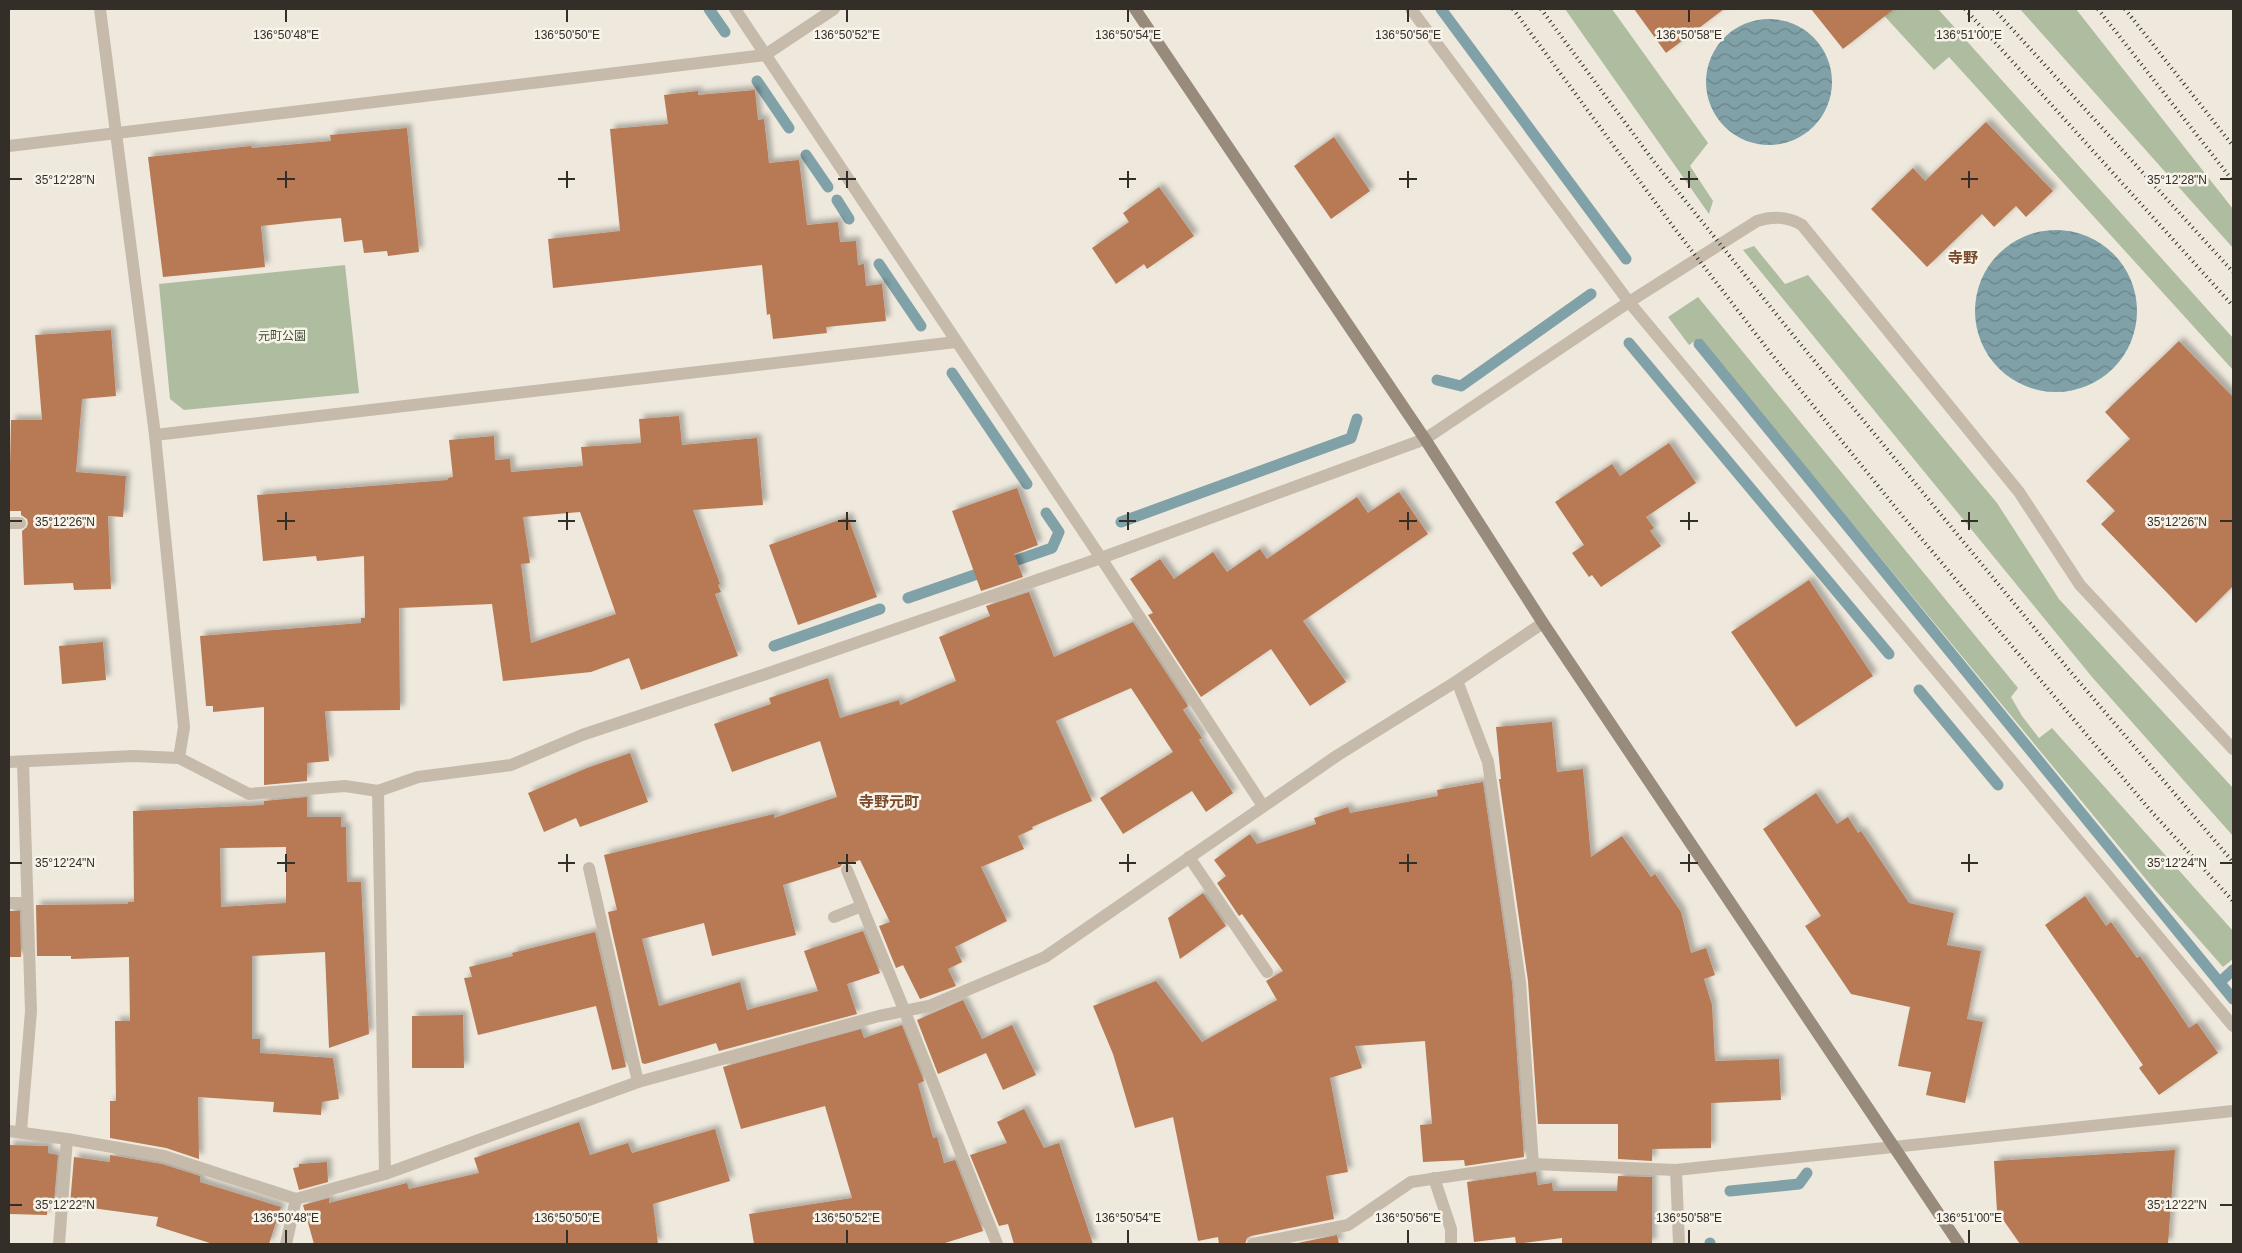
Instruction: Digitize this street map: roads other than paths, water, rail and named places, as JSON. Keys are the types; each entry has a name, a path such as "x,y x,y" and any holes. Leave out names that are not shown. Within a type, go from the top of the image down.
{"street":[{"path":"100,9 156,435 184,727 179,758"},
{"path":"735,9 1101,558 1263,806"},
{"path":"9,146 766,55 834,9"},
{"path":"1135,9 1425,439 1543,623 1959,1244"},
{"path":"1411,9 1630,302 2233,1026"},
{"path":"9,762 133,756 179,758 249,794 345,786 378,791 418,777 511,765 582,735 766,674 1101,558 1425,439 1630,302 1757,221 1769,217 1782,217 1802,225 2019,492 2080,585 2233,749"},
{"path":"156,435 956,342"},
{"path":"23,762 31,1011 15,1131 164,1156 296,1199 385,1174 638,1082 879,1016 929,1006 1045,957 1338,755 1457,681 1543,623"},
{"path":"1457,681 1488,762 1520,982 1533,1164"},
{"path":"378,791 385,1174"},
{"path":"1189,857 1267,972"},
{"path":"589,868 638,1082"},
{"path":"847,870 997,1244"},
{"path":"9,903 27,903"},
{"path":"834,917 862,906"},
{"path":"1253,1244 1277,1242 1348,1224 1411,1182 1533,1164 1676,1170 2233,1111"},
{"path":"59,1244 67,1139"},
{"path":"1676,1170 1680,1244"},
{"path":"1434,1178 1451,1230 1451,1244"},
{"path":"286,1244 296,1199"}],"water":[{"path":"1769,19 1793,24 1813,38 1827,58 1832,82 1827,106 1813,126 1793,140 1769,145 1745,140 1725,126 1711,106 1706,82 1711,58 1725,38 1745,24"},
{"path":"2064,230 2080,233 2094,239 2114,253 2124,266 2134,287 2137,311 2134,335 2124,356 2114,369 2101,379 2080,389 2048,392 2032,389 2018,383 2004,374 1993,363 1978,335 1975,303 1978,287 1984,273 1993,259 2004,248 2032,233"}],"waterway":[{"path":"709,9 725,32"},
{"path":"1441,9 1626,259"},
{"path":"757,81 789,128"},
{"path":"806,155 828,187"},
{"path":"837,200 849,219"},
{"path":"879,264 921,326"},
{"path":"1437,380 1461,386 1591,294"},
{"path":"1629,343 1889,654"},
{"path":"1699,344 2233,999"},
{"path":"952,373 1027,484"},
{"path":"1121,522 1351,438 1357,419"},
{"path":"908,598 1052,548 1059,532 1046,513"},
{"path":"774,646 880,609"},
{"path":"1919,690 1998,785"},
{"path":"2220,982 2233,970"},
{"path":"1730,1191 1799,1184 1807,1173"}],"railway":[{"path":"1513,9 1675,229 1769,351 1904,518 2150,810 2233,901"},
{"path":"1541,9 1655,163 1793,335 2069,670 2233,862"},
{"path":"1965,9 2233,306"},
{"path":"1994,9 2233,272"},
{"path":"2098,9 2233,181"},
{"path":"2125,9 2233,146"}],"district":[{"name":"寺野","path":"1963,257"},
{"name":"寺野元町","path":"889,801"}],"park label":[{"name":"元町公園","path":"282,336"}]}
